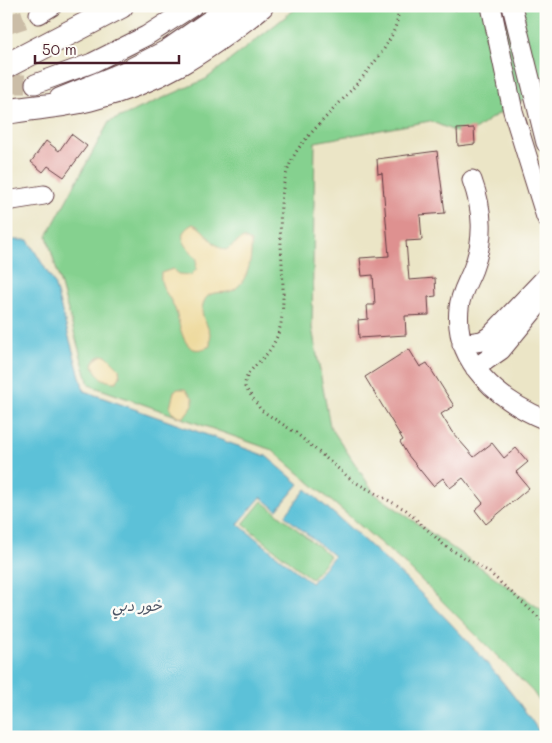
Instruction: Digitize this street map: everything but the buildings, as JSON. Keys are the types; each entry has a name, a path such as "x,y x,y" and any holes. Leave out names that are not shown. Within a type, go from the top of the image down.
{"main road":[{"path":"6,66 121,6"},
{"path":"6,112 36,95 87,100 133,86 177,66 218,41 261,6"}],"lane":[{"path":"36,95 92,63 146,36 193,6"},
{"path":"36,95 125,71 166,50 230,6"},
{"path":"490,6 513,111 546,217"},
{"path":"512,6 546,144"},
{"path":"472,180 479,198 482,236 478,255 463,290 459,307 459,326 462,344 475,368 503,397 546,420"},
{"path":"6,201 44,195"},
{"path":"462,344 482,341 490,336 546,277"},
{"path":"475,368 501,350 546,295"}],"path":[{"path":"396,6 398,22 386,47 310,134 289,165 280,225 284,285 281,325 270,350 247,376 245,387 261,410 296,433 354,481 406,510 445,546 490,572 546,624"},
{"path":"452,6 459,12"}],"green space":[{"path":"299,6 534,6 546,12 546,87 493,117 466,136 430,121 315,142 312,328 330,426 375,494 546,613 546,711 533,692 407,566 272,450 89,385 47,236 109,122 206,79"},
{"path":"262,501 330,556 311,579 243,524"}],"sand":[{"path":"193,224 202,230 216,245 226,250 243,238 251,242 249,267 244,280 231,291 209,295 203,304 202,312 209,330 210,346 201,349 194,349 184,339 175,309 163,287 161,278 161,273 173,269 179,274 191,275 196,270 197,259 186,246 183,237 187,228"},
{"path":"102,355 107,356 119,368 120,377 116,382 101,378 96,372 93,364"},
{"path":"185,389 193,398 193,405 183,418 172,413 170,408 174,391"}],"water":[{"name":"خور دبي","path":"6,240 28,240 54,283 84,391 266,456 299,484 277,510 261,497 238,524 311,583 334,556 285,516 306,489 371,546 433,605 491,668 518,701 543,737 6,737"}],"tunnel":[{"path":"6,25 39,14"},
{"path":"6,84 35,84"}]}
